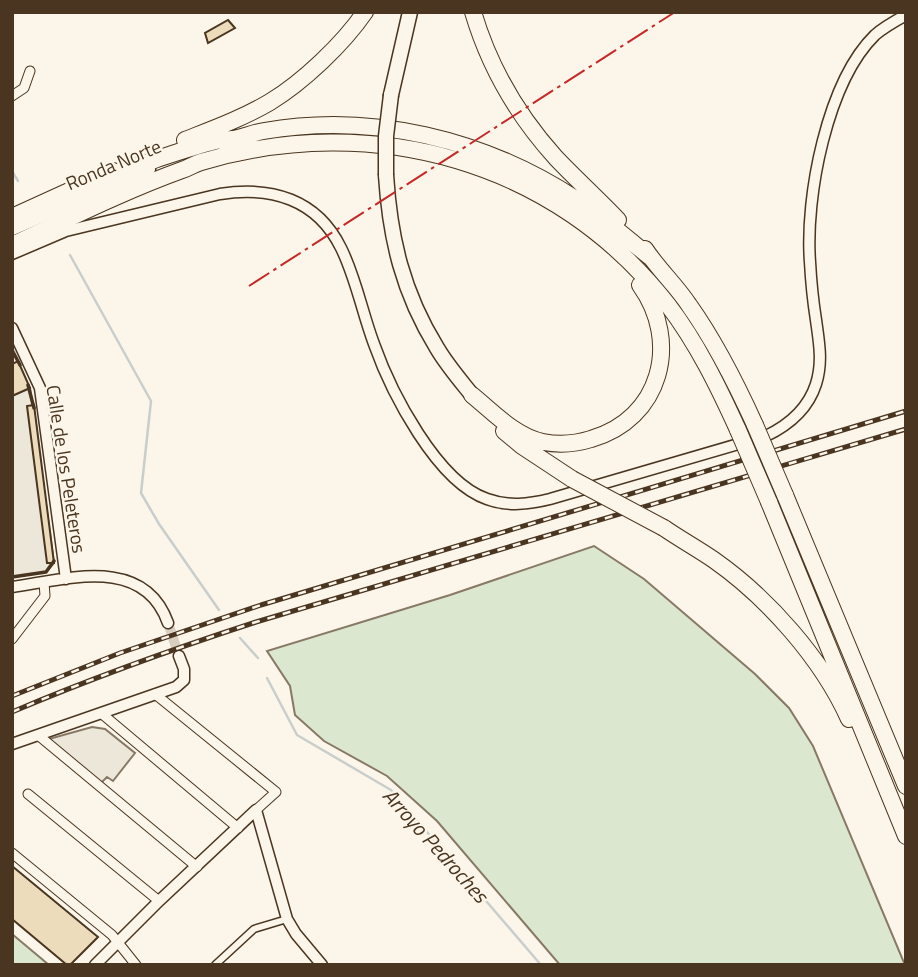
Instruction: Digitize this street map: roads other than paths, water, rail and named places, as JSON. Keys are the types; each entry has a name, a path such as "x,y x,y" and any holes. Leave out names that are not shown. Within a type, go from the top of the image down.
{"highway":[{"path":"12,217 116,168 239,118 270,102 302,79 337,46 365,12"},
{"path":"410,12 391,95 386,136 388,209 393,238 412,299 438,350 489,417 522,446 572,479 664,528 715,561 751,589 791,631 823,673 847,714 878,783 890,799"},
{"path":"473,12 491,63 531,127 555,158 641,243 689,304 716,346 755,425 906,786"},
{"path":"105,175 214,141 262,131 331,126 404,131 478,149 517,165 546,180 600,216 650,257"},
{"name":"Ronda Norte","path":"12,228 161,163 232,139"},
{"path":"12,246 115,197 198,163 243,151 286,144 354,142 426,151 468,163 511,180 556,204 583,222 647,279 692,339 717,384 769,502 906,836"},
{"name":"Ronda Norte","path":"12,236 152,175 198,163"},
{"path":"472,395 518,431 543,442 562,444 601,436 619,427 633,415 645,401 657,377 662,354 657,317 649,297 633,276 625,258"}],"street":[{"path":"12,254 66,231 220,194 259,191 293,200 323,221 341,247 386,375 410,419 446,469 475,494 496,502 528,504 550,499 766,436 781,429 803,410 816,385 821,356 809,242 811,198 823,141 838,96 858,56 876,34 906,15"},
{"path":"12,96 24,88 30,71"},
{"name":"Calle de los Peleteros","path":"12,328 40,388 66,579"},
{"path":"12,587 86,577 118,578 148,591 158,603 168,623"},
{"path":"12,639 45,596 44,582"},
{"path":"12,744 176,687 184,680 184,669 179,656"},
{"path":"95,965 276,792 155,694"},
{"path":"101,713 238,828"},
{"path":"38,735 197,867"},
{"path":"28,794 159,901"},
{"path":"256,810 287,919 322,965"},
{"path":"12,853 112,934 136,965"},
{"path":"215,965 254,929 287,919"}],"waterway":[{"name":"Arroyo Pedroches","path":"12,171 18,181"},
{"name":"Arroyo Pedroches","path":"70,255 151,401 141,493 159,524 219,610"},
{"name":"Arroyo Pedroches","path":"240,638 258,658"},
{"name":"Arroyo Pedroches","path":"267,678 297,735 391,790 541,965"}],"tunnel":[{"path":"168,623 179,656"}],"railway":[{"path":"12,696 120,653 261,605 906,411"},
{"path":"12,712 133,664 256,622 906,429"}]}
